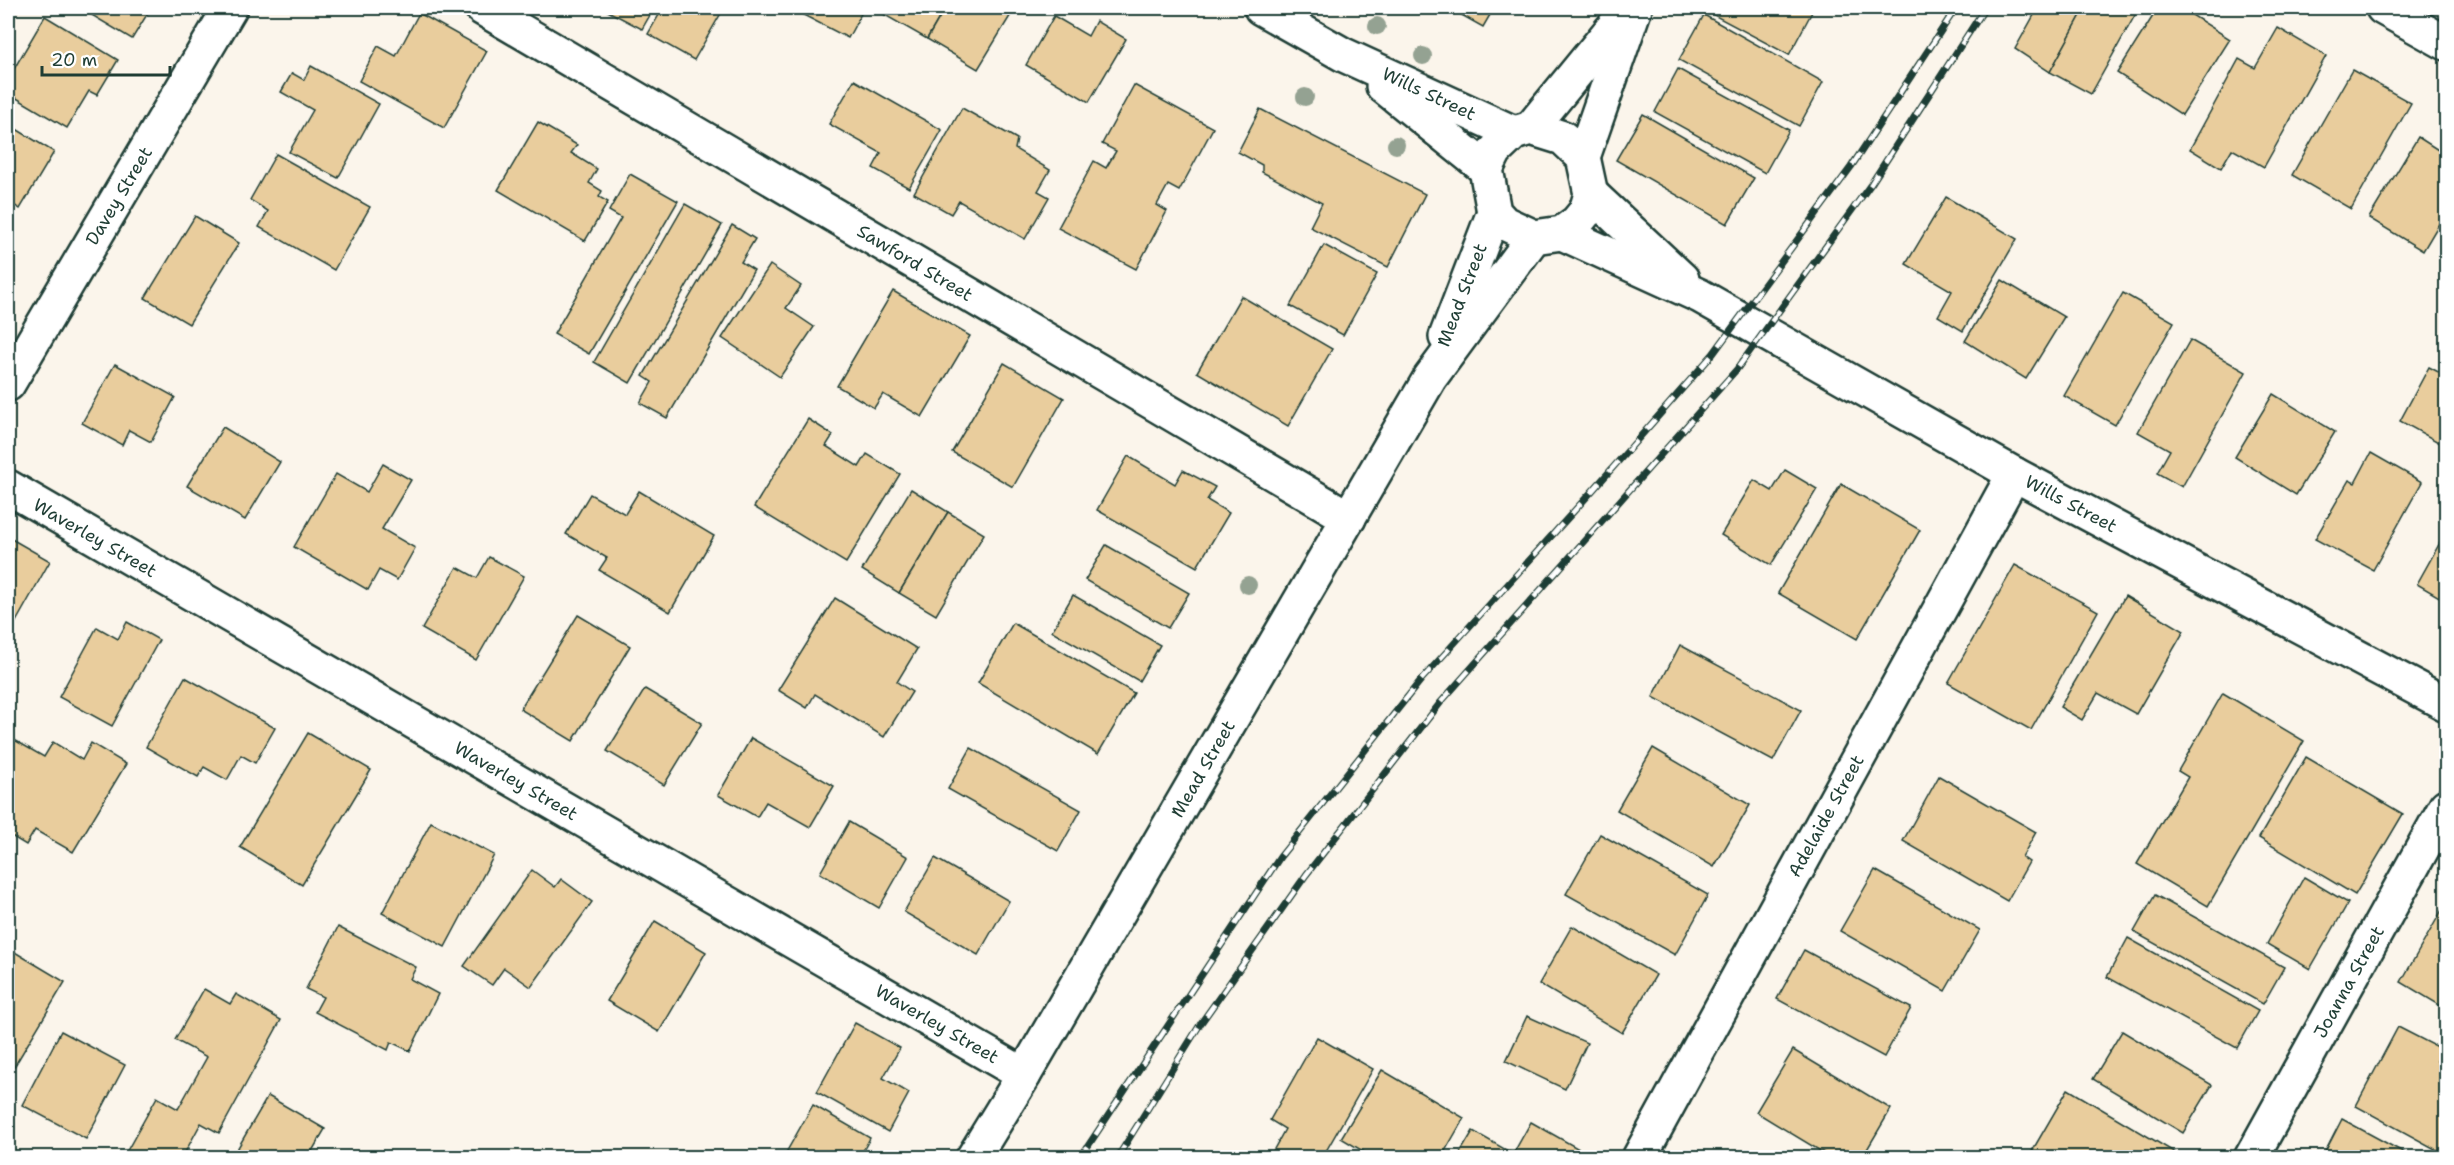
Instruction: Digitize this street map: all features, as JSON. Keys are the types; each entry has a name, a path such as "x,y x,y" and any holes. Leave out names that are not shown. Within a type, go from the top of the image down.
{"street":[{"name":"Davey Street","path":"8,384 230,8"},
{"name":"Sawford Street","path":"482,8 1349,518"},
{"name":"Wills Street","path":"1261,8 1344,55 1523,130"},
{"path":"1629,8 1523,130 1495,151 1486,169 1494,212 1504,224 1548,235 1582,216 1591,194 1583,157 1635,8"},
{"path":"2383,8 2446,43"},
{"name":"Wills Street","path":"1344,55 1486,169"},
{"path":"1523,130 1563,138 1583,157"},
{"name":"Wills Street","path":"1591,194 1700,296"},
{"name":"Mead Street","path":"973,1158 1024,1075 1430,378 1494,212"},
{"name":"Mead Street","path":"1430,378 1548,235"},
{"name":"Wills Street","path":"1548,235 1700,296 2014,474 2446,704"},
{"name":"Adelaide Street","path":"1639,1158 2014,474"},
{"name":"Waverley Street","path":"8,487 1024,1075"},
{"name":"Joanna Street","path":"2251,1158 2446,806"}],"building":[{"path":"80,8 151,8 132,39"},
{"path":"602,8 654,8 642,29"},
{"path":"663,8 724,8 694,60 648,34"},
{"path":"790,8 864,8 848,38"},
{"path":"877,8 945,8 927,39 876,10"},
{"path":"945,8 1015,8 978,69 927,39"},
{"path":"1449,8 1494,8 1483,27"},
{"path":"1710,8 1808,8 1813,10 1789,55 1708,12"},
{"path":"2038,8 2085,8 2050,72 2015,49"},
{"path":"2085,8 2139,8 2091,94 2050,72"},
{"path":"2158,8 2181,8 2230,39 2182,115 2117,73"},
{"path":"419,13 487,51 444,128 359,81 378,46 396,56"},
{"path":"1704,15 1823,82 1799,126 1679,60"},
{"path":"45,16 118,60 97,95 89,91 67,128 8,93 8,79"},
{"path":"1054,16 1088,36 1096,21 1126,39 1089,102 1026,65"},
{"path":"2278,28 2326,56 2264,167 2232,149 2221,168 2190,149 2239,59 2255,68"},
{"path":"311,66 379,104 338,178 289,152 313,110 281,92 292,73 304,80"},
{"path":"1678,69 1789,130 1765,173 1655,112"},
{"path":"2352,70 2411,103 2351,209 2292,175"},
{"path":"854,80 942,130 909,188 873,168 881,153 829,124"},
{"path":"1134,85 1213,128 1179,191 1168,185 1157,205 1167,211 1136,269 1058,228 1094,161 1106,168 1116,151 1102,144"},
{"path":"962,108 1017,139 1015,149 1050,170 1038,191 1049,197 1025,239 959,201 951,214 914,193"},
{"path":"1260,109 1425,194 1388,267 1310,227 1322,203 1262,172 1262,165 1238,152"},
{"path":"1643,114 1754,178 1727,224 1616,160"},
{"path":"538,122 577,145 571,153 597,169 589,183 602,191 599,197 608,202 585,241 498,190"},
{"path":"8,124 54,152 20,209 8,201"},
{"path":"2418,137 2446,155 2446,212 2423,251 2369,218"},
{"path":"276,154 370,207 334,270 259,227 268,211 250,200"},
{"path":"630,174 678,201 589,354 554,334 621,218 609,211"},
{"path":"1946,197 2017,239 1963,331 1938,316 1952,291 1906,264"},
{"path":"685,204 722,225 630,383 594,362"},
{"path":"195,216 239,243 189,324 145,298"},
{"path":"732,225 755,239 741,262 754,270 667,418 640,403 652,382 643,376"},
{"path":"1324,245 1377,274 1343,335 1290,306"},
{"path":"770,265 801,286 786,308 814,327 780,377 722,338"},
{"path":"2002,280 2064,317 2026,379 1965,341"},
{"path":"893,291 970,336 922,417 883,394 874,408 837,386"},
{"path":"2123,293 2174,322 2115,425 2064,396"},
{"path":"1241,296 1332,349 1288,426 1197,372"},
{"path":"2190,340 2246,372 2182,487 2157,473 2170,450 2138,432"},
{"path":"1004,363 1064,398 1013,487 952,452"},
{"path":"115,364 175,397 151,442 129,430 122,445 82,423"},
{"path":"2429,367 2446,376 2446,431 2440,443 2400,421"},
{"path":"2273,394 2335,432 2296,495 2235,457"},
{"path":"808,419 833,435 826,446 859,467 867,454 900,474 846,563 754,507"},
{"path":"223,427 280,462 245,520 187,486"},
{"path":"2371,453 2422,482 2373,570 2315,539 2349,480 2355,483"},
{"path":"1128,456 1175,484 1183,470 1215,487 1207,500 1229,513 1197,567 1097,510"},
{"path":"383,464 411,480 382,529 415,548 397,580 379,570 368,590 294,547 336,474 367,492"},
{"path":"1785,470 1817,489 1771,565 1721,535 1754,480 1772,491"},
{"path":"1841,484 1920,530 1857,639 1778,593"},
{"path":"911,489 948,512 899,593 862,570"},
{"path":"639,491 714,536 670,612 599,570 607,558 566,534 590,494 625,514"},
{"path":"948,512 984,534 936,615 899,593"},
{"path":"2446,532 2446,601 2417,584"},
{"path":"8,537 50,561 8,636"},
{"path":"1106,545 1189,593 1168,628 1085,580"},
{"path":"489,557 524,576 476,660 422,629 457,567 477,578"},
{"path":"2015,565 2098,611 2031,730 1948,683"},
{"path":"1073,595 1160,645 1139,681 1052,631"},
{"path":"2125,596 2184,631 2136,714 2098,693 2082,720 2060,707"},
{"path":"835,598 917,649 897,682 912,692 884,737 815,694 807,708 778,690"},
{"path":"578,615 630,646 573,741 520,709"},
{"path":"127,622 159,640 112,726 59,697 97,627 118,639"},
{"path":"1013,623 1134,693 1098,754 978,683"},
{"path":"1680,645 1801,710 1773,761 1653,697"},
{"path":"185,677 275,728 255,763 241,755 227,780 204,767 198,777 146,747"},
{"path":"645,689 702,723 664,785 607,751"},
{"path":"2223,693 2304,741 2208,906 2137,864 2188,777 2178,771"},
{"path":"308,733 371,770 302,885 240,847"},
{"path":"11,738 44,757 53,742 82,760 91,743 126,764 73,852 35,830 26,845 8,834 8,744"},
{"path":"751,738 834,786 810,827 766,802 757,817 718,795"},
{"path":"971,748 1081,810 1058,851 948,789"},
{"path":"1653,748 1750,805 1714,867 1617,810"},
{"path":"2306,757 2403,814 2355,895 2259,838"},
{"path":"1939,776 2036,832 2022,857 2029,862 2007,901 1903,841"},
{"path":"431,822 494,855 445,947 382,913"},
{"path":"849,822 908,857 879,908 820,873"},
{"path":"1600,834 1708,895 1675,955 1566,894"},
{"path":"935,858 1009,901 978,955 904,912"},
{"path":"532,870 555,887 561,879 592,902 531,987 504,968 492,985 464,966"},
{"path":"1875,870 1980,930 1945,991 1840,931"},
{"path":"2304,877 2348,903 2310,969 2267,944"},
{"path":"2155,895 2284,967 2263,1004 2134,932"},
{"path":"2446,903 2446,1009 2401,982"},
{"path":"655,921 706,952 659,1032 607,1001"},
{"path":"1572,926 1656,975 1622,1033 1539,984"},
{"path":"338,927 416,967 410,979 438,994 410,1051 391,1042 388,1050 315,1012 323,997 306,989"},
{"path":"2128,938 2258,1011 2237,1048 2107,977"},
{"path":"8,948 65,982 8,1077"},
{"path":"1804,950 1911,1008 1884,1057 1777,999"},
{"path":"204,989 230,1004 236,994 281,1020 219,1133 201,1123 182,1158 123,1158 157,1097 178,1109 207,1057 175,1040"},
{"path":"1527,1016 1587,1043 1565,1089 1506,1061"},
{"path":"855,1023 900,1048 883,1078 909,1093 888,1132 817,1092"},
{"path":"2398,1027 2443,1050 2437,1061 2446,1066 2446,1155 2356,1106"},
{"path":"61,1031 125,1065 86,1139 22,1105"},
{"path":"2122,1031 2212,1085 2183,1133 2093,1079"},
{"path":"1317,1037 1373,1069 1322,1158 1285,1158 1273,1151 1285,1129 1270,1120"},
{"path":"1793,1050 1891,1109 1862,1158 1832,1158 1756,1112"},
{"path":"1382,1070 1464,1118 1441,1158 1366,1158 1368,1154 1341,1138"},
{"path":"2068,1089 2179,1155 2177,1158 2028,1158"},
{"path":"268,1096 325,1129 308,1158 232,1158"},
{"path":"813,1105 870,1138 863,1151 875,1158 783,1158"},
{"path":"2342,1119 2414,1158 2322,1158"},
{"path":"1531,1122 1586,1153 1583,1158 1457,1158 1473,1131 1513,1154"}],"railway":[{"path":"1080,1158 1280,857 1421,680 1713,354 1851,167 1956,8"},
{"path":"1117,1158 1201,1023 1306,875 1441,702 1737,369 1871,184 1985,8"}]}
